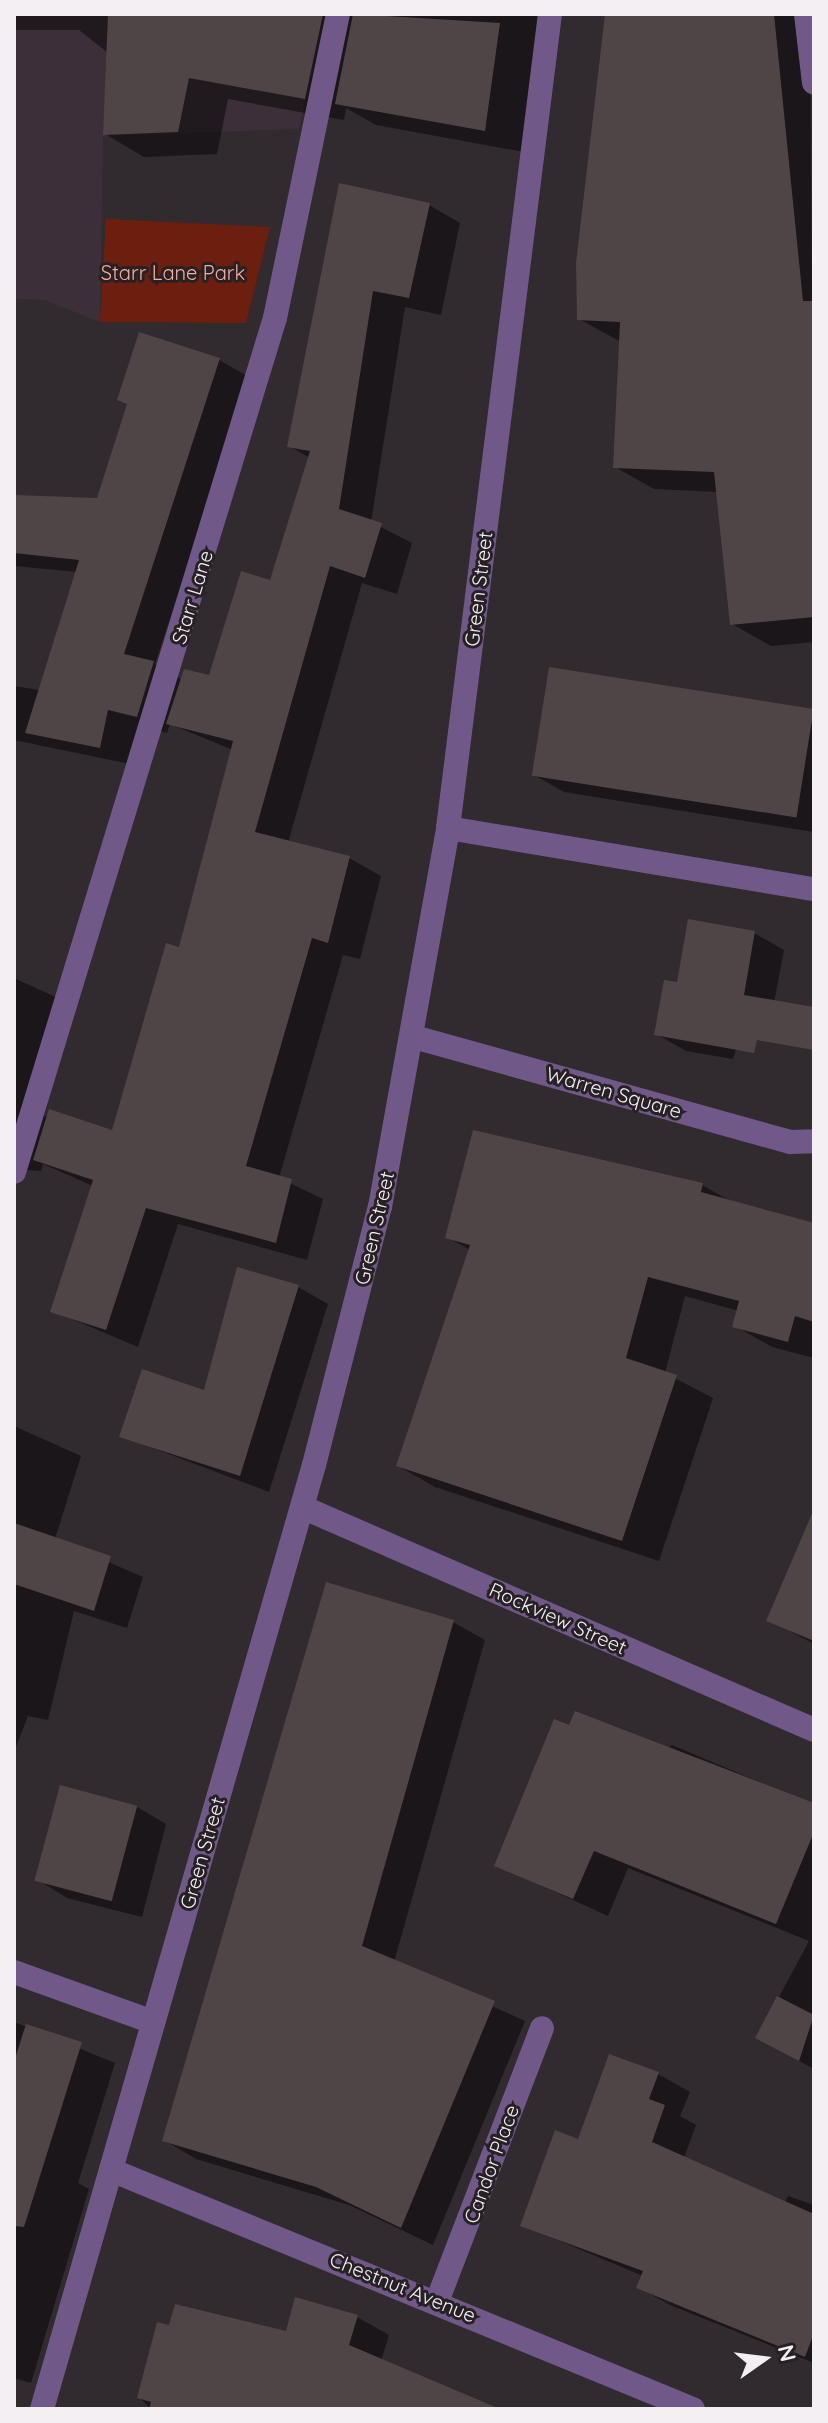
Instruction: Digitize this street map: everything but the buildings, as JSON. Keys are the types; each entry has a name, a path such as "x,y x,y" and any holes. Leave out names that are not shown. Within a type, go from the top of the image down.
{"street":[{"name":"Starr Lane","path":"14,1172 275,318 338,14"},
{"name":"Green Street","path":"42,2409 302,1507 369,1262 414,1037 448,828 550,14"},
{"path":"806,14 814,83"},
{"path":"448,828 814,889"},
{"name":"Warren Square","path":"414,1037 791,1142 814,1141"},
{"name":"Rockview Street","path":"302,1507 814,1730"},
{"path":"14,1972 153,2022"},
{"name":"Candor Place","path":"438,2299 542,2028"},
{"name":"Chestnut Avenue","path":"111,2170 438,2299 693,2409"}],"shaded area":[{"path":"14,14 323,14 299,129 103,136 100,322 45,300 14,299"}],"green space":[{"name":"Starr Lane Park","path":"106,219 270,227 246,323 100,322"}]}
